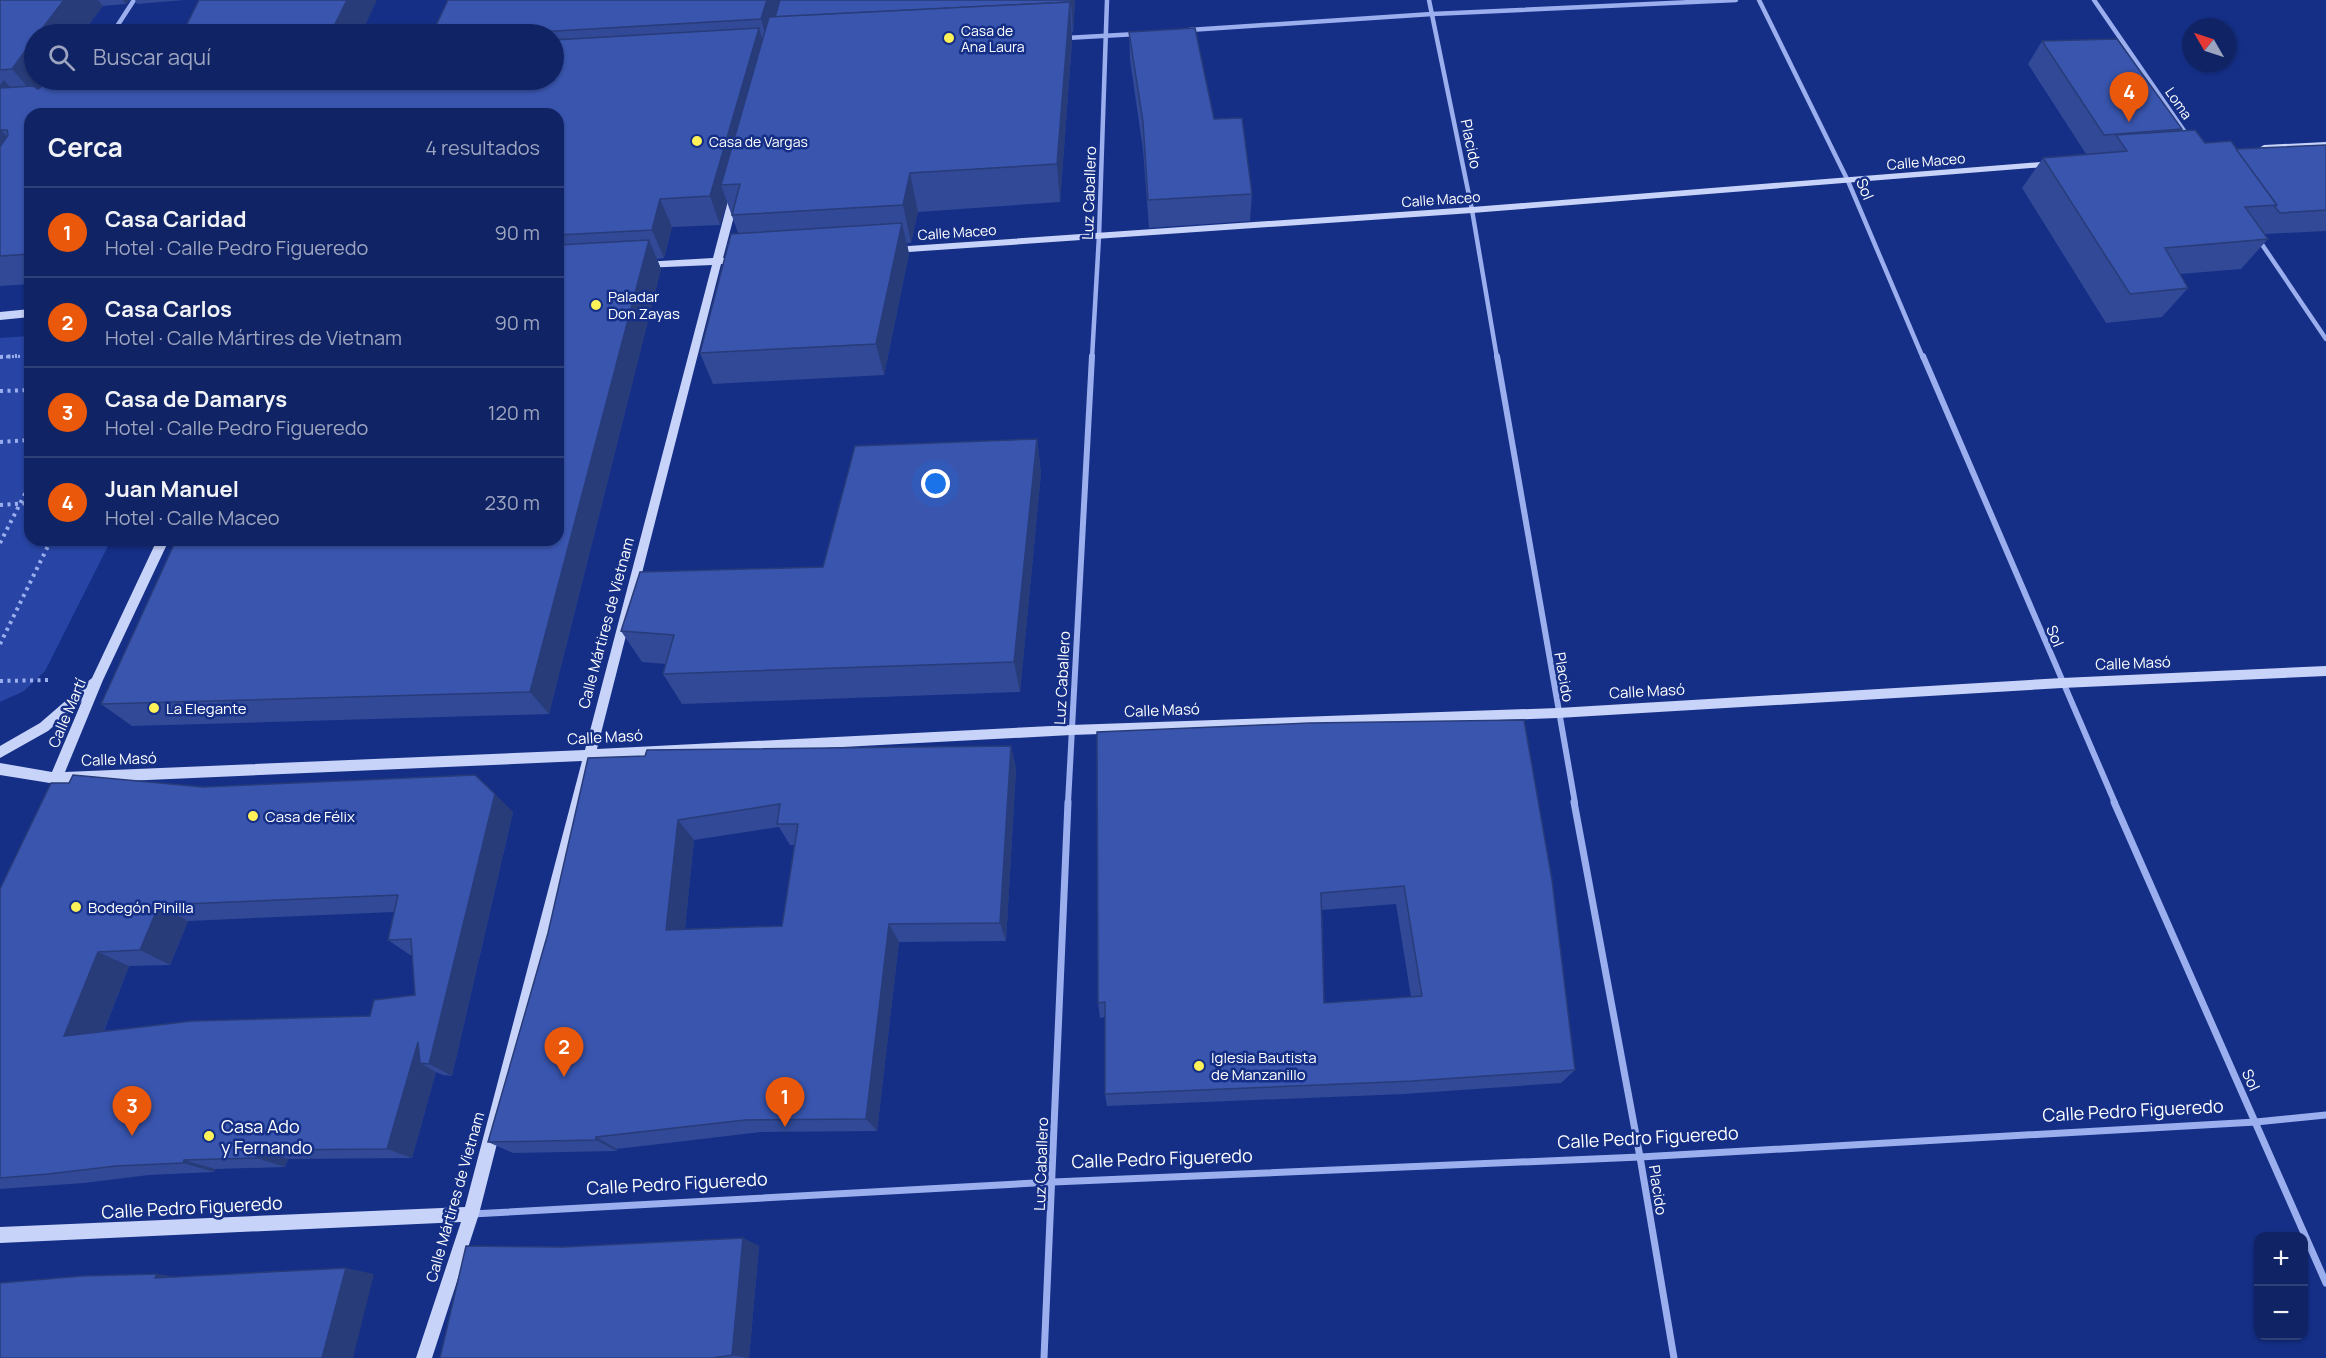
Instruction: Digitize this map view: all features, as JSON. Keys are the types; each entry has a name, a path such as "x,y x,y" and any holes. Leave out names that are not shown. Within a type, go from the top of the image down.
{"street":[{"path":"118,24 134,0"},
{"name":"Luz Caballero","path":"1044,1358 1071,730 1099,236 1107,0"},
{"name":"Placido","path":"1429,0 1472,210 1558,713 1640,1157 1674,1358"},
{"path":"1188,30 1432,14 1736,0"},
{"name":"Sol","path":"1759,0 1848,181 2062,682 2326,1283"},
{"name":"Loma","path":"2094,0 2192,143"},
{"path":"1059,38 1141,33"},
{"path":"2257,149 2326,144"},
{"name":"Calle Maceo","path":"884,250 1472,210 2059,164"},
{"name":"Calle Mártires de Vietnam","path":"423,1358 471,1214 588,755 738,184"},
{"path":"2253,231 2326,339"},
{"path":"637,265 753,259"},
{"path":"0,316 24,314"},
{"name":"Calle Martí","path":"54,784 97,680 160,546"},
{"name":"Calle Masó","path":"0,769 54,784 1071,730 1558,713 2062,682 2326,671"},
{"path":"0,752 44,727 97,680"},
{"name":"Calle Pedro Figueredo","path":"0,1235 471,1214 1053,1182 1640,1157 2256,1122 2326,1115"}],"path":[{"path":"0,357 24,356"},
{"path":"0,391 24,390"},
{"path":"0,442 24,440"},
{"path":"0,543 24,495"},
{"path":"0,505 24,503"},
{"path":"0,644 48,546"}],"shaded area":[{"path":"24,336 24,546 108,546 45,671 24,691 0,702 0,338"}],"building":[{"path":"0,0 64,0 46,24 24,24 24,53 12,69 0,70"},
{"path":"199,0 347,0 335,24 187,24"},
{"path":"448,0 767,0 761,19 564,31 564,24 437,24"},
{"path":"780,0 1071,0 1071,3 775,17"},
{"path":"1070,2 1057,164 910,173 903,205 732,215 740,184 721,185 769,17"},
{"path":"759,28 710,196 660,199 652,230 564,235 564,108 24,108 24,254 0,256 0,147 8,135 7,130 0,132 0,88 24,87 24,90 564,90 564,39"},
{"path":"1195,28 1214,119 1242,118 1252,194 1148,200 1143,122 1129,32"},
{"path":"2117,39 2182,129 2104,135 2042,41"},
{"path":"2195,130 2205,143 2231,141 2277,205 2245,207 2268,239 2165,248 2188,288 2130,294 2043,158 2127,151 2116,135"},
{"path":"2326,145 2326,210 2280,213 2275,207 2277,205 2236,149"},
{"path":"902,223 876,344 700,353 731,234"},
{"path":"649,240 530,692 101,704 173,546 564,546 564,245"},
{"path":"1037,439 1014,662 663,674 674,635 621,631 640,572 823,567 855,446"},
{"path":"1524,720 1552,880 1575,1070 1413,1081 1105,1094 1105,1002 1098,1003 1097,732 1309,723","holes":["1404,886 1422,996 1324,1003 1321,893"]},
{"path":"1011,746 1000,923 889,924 866,1119 745,1120 596,1137 596,1140 488,1142 548,933 588,758 645,756 647,750","holes":["780,804 777,824 798,824 782,926 666,930 678,820"]},
{"path":"73,775 203,787 475,775 495,794 429,1064 420,1063 418,1042 387,1149 259,1150 257,1158 184,1160 183,1163 116,1166 0,1178 0,889 51,783 69,783","holes":["398,895 388,940 411,939 415,995 374,1000 370,1016 192,1021 64,1036 98,952 140,950 159,905"]},
{"path":"743,1238 732,1355 713,1358 440,1358 466,1246 563,1247"},
{"path":"346,1268 322,1358 0,1358 0,1283 82,1276 157,1274 155,1278"}],"place":[{"name":"Casa de Ana Laura","path":"949,38"},
{"name":"Juan Manuel","path":"2129,122"},
{"name":"Casa de Vargas","path":"697,141"},
{"name":"Paladar Don Zayas","path":"596,305"},
{"name":"La Elegante","path":"154,708"},
{"name":"Casa de Félix","path":"253,816"},
{"name":"Bodegón Pinilla","path":"76,907"},
{"name":"Iglesia Bautista de Manzanillo","path":"1199,1066"},
{"name":"Casa Carlos","path":"564,1077"},
{"name":"Casa Caridad","path":"785,1127"},
{"name":"Casa de Damarys","path":"132,1136"},
{"name":"Casa Ado y Fernando","path":"209,1136"}]}
